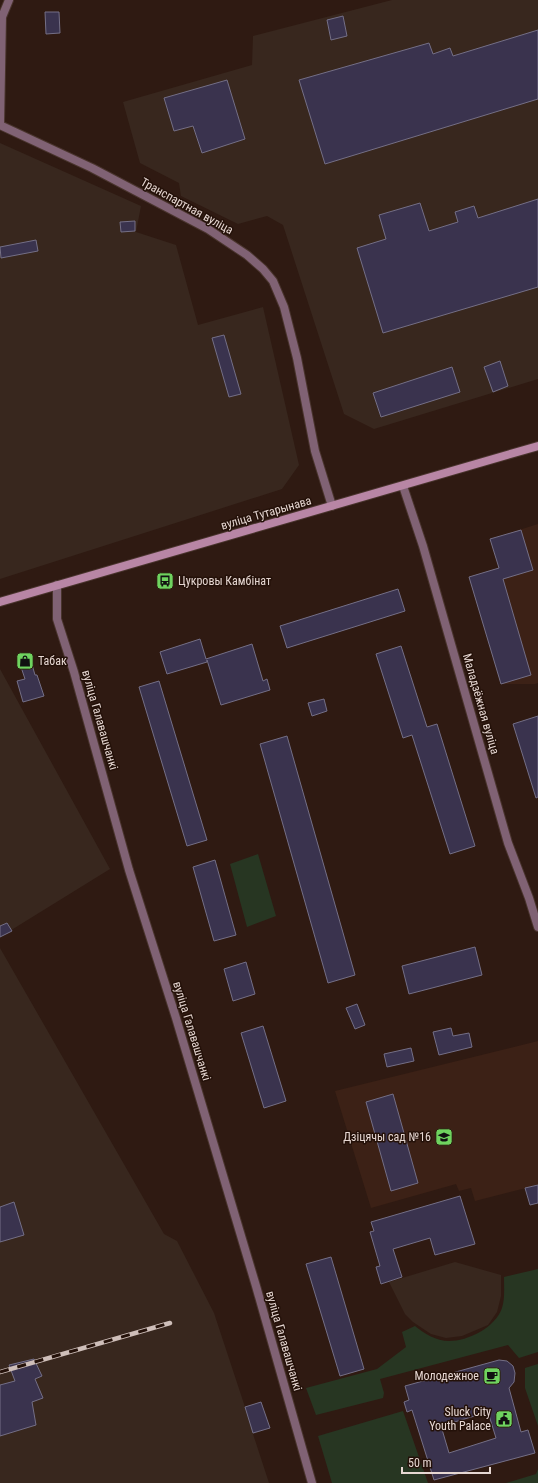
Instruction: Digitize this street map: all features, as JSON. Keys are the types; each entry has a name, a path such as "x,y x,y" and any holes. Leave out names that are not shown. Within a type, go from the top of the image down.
{"street":[{"path":"0,125 2,17 9,0"},
{"name":"Транспартная вуліца","path":"0,125 92,168 208,228 247,255 263,269 273,281 284,307 295,350 314,451 332,506"},
{"name":"вуліца Тутарынава","path":"0,602 538,446"},
{"name":"Маладзёжная вуліца","path":"403,486 423,546 508,843 529,898 538,927"},
{"name":"вуліца Галавашчанкі","path":"56,585 57,619 74,672 129,870 176,1018 256,1286 312,1483"}],"shaded area":[{"path":"392,0 538,0 538,379 374,429 344,414 283,225 267,216 238,224 181,196 179,183 140,163 123,102 252,65 253,36"},
{"path":"0,143 141,206 136,232 176,245 198,325 263,307 299,465 282,489 0,579"},
{"path":"538,524 538,683 501,684 469,577 499,568 490,539"},
{"path":"0,669 110,869 0,937"},
{"path":"0,948 164,1234 177,1241 214,1313 245,1407 261,1402 270,1428 253,1434 269,1483 0,1483"},
{"name":"Дзіцячы сад №16","path":"538,1041 538,1185 475,1201 471,1188 459,1191 456,1184 371,1208 335,1091"},
{"path":"455,1262 501,1275 501,1296 497,1312 488,1325 462,1336 446,1338 431,1334 413,1322 405,1314 389,1282"}],"green space":[{"path":"258,854 276,916 247,927 230,864"},
{"path":"538,1269 538,1352 519,1358 508,1345 380,1379 384,1393 383,1398 316,1415 306,1388 377,1369 406,1347 402,1332 415,1326 423,1332 444,1341 464,1339 480,1332 493,1322 502,1308 504,1297 504,1277"},
{"path":"538,1364 538,1426 525,1388 525,1368"},
{"path":"403,1411 428,1483 332,1483 318,1436"},
{"path":"538,1469 538,1483 506,1483 536,1474"}],"building":[{"path":"45,12 59,12 60,33 46,34"},
{"path":"343,16 347,36 331,40 327,20"},
{"path":"538,30 538,99 325,164 299,80 429,43 433,54 450,48 453,56"},
{"path":"227,80 245,139 202,153 193,126 174,131 164,98"},
{"path":"538,199 538,287 383,333 357,248 386,239 379,215 420,203 429,231 458,222 455,212 474,206 478,218"},
{"path":"135,221 135,231 121,232 120,222"},
{"path":"36,240 38,251 1,258 0,247"},
{"path":"224,335 241,394 229,397 212,338"},
{"path":"500,361 508,386 493,392 484,367"},
{"path":"452,367 460,392 381,417 373,393"},
{"path":"521,530 533,570 503,579 531,675 501,684 469,577 499,568 490,539"},
{"path":"398,589 405,611 287,648 280,626"},
{"path":"200,639 206,659 252,644 263,681 267,679 270,690 221,705 207,660 207,662 167,674 160,652"},
{"path":"401,646 427,727 437,724 475,846 450,854 412,735 403,738 376,654"},
{"path":"29,654 35,675 37,675 44,696 23,702 17,681 25,679 18,658"},
{"path":"159,681 207,840 187,846 139,687"},
{"path":"324,699 327,711 312,716 308,703"},
{"path":"538,716 538,797 536,798 513,724"},
{"path":"287,736 355,975 328,983 260,744"},
{"path":"215,860 236,935 214,941 193,867"},
{"path":"7,923 12,931 0,937 0,926"},
{"path":"475,947 482,975 409,994 402,966"},
{"path":"246,962 255,994 233,1001 224,969"},
{"path":"357,1004 365,1025 355,1029 346,1008"},
{"path":"263,1026 286,1101 264,1108 241,1033"},
{"path":"451,1028 453,1036 469,1033 472,1047 439,1055 433,1032"},
{"path":"411,1048 414,1061 387,1067 384,1054"},
{"path":"393,1094 418,1183 391,1191 366,1102"},
{"path":"538,1185 538,1203 530,1205 525,1188"},
{"path":"460,1196 475,1244 435,1255 430,1238 393,1249 402,1277 381,1284 376,1267 380,1266 370,1232 374,1231 371,1222"},
{"path":"14,1202 24,1235 0,1242 0,1207"},
{"path":"331,1257 364,1369 340,1376 306,1264"},
{"path":"34,1359 42,1376 35,1379 43,1398 32,1402 36,1425 0,1436 0,1385 15,1381 9,1365"},
{"name":"Sluck City Youth Palace","path":"499,1360 507,1361 513,1366 515,1373 514,1382 509,1388 521,1432 528,1430 535,1453 434,1480 412,1410 407,1412 404,1402 409,1400 405,1386","holes":["488,1412 496,1438 449,1453 441,1426"]},
{"path":"261,1402 270,1428 253,1433 245,1407"}],"railway":[{"path":"0,1372 170,1323"}],"place":[{"name":"Цукровы Камбінат","path":"165,581"},
{"name":"Табак","path":"25,661"},
{"name":"Дзіцячы сад №16","path":"444,1137"},
{"name":"Молодежное","path":"492,1376"},
{"name":"Sluck City Youth Palace","path":"504,1419"}]}
